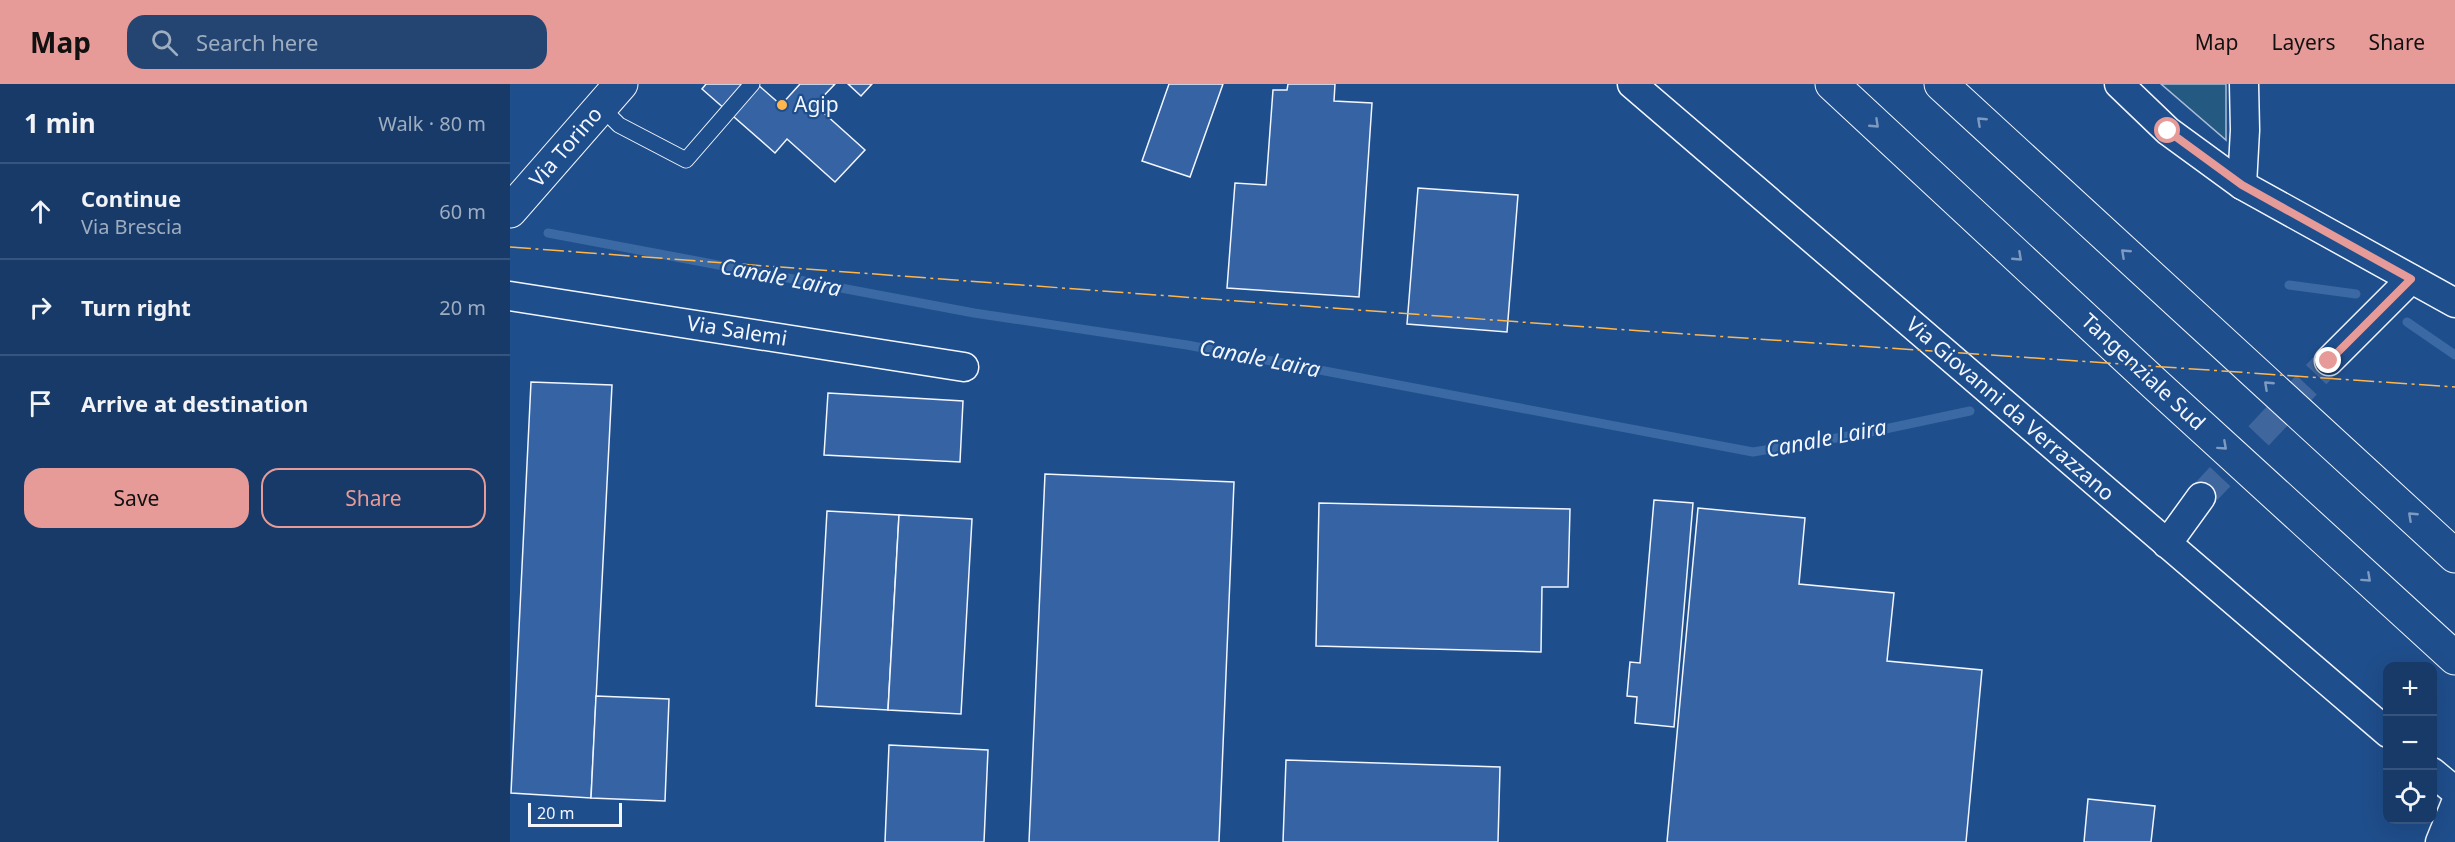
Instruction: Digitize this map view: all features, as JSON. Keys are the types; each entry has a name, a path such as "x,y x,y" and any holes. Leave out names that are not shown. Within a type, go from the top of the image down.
{"main road":[{"name":"Tangenziale Sud","path":"1832,84 2455,658"},
{"path":"1941,84 2455,556"},
{"name":"Via Torino","path":"510,211 611,96"}],"street":[{"name":"Via Giovanni da Verrazzano","path":"1632,84 2383,729"},
{"path":"2119,84 2168,131 2242,185 2455,303"},
{"path":"2242,185 2245,130 2244,84"},
{"path":"2329,361 2411,279"},
{"name":"Via Salemi","path":"510,296 964,367"},
{"path":"2167,544 2201,497"},
{"path":"2437,775 2455,791"},
{"path":"2440,842 2455,806"}],"lane":[{"path":"611,96 619,125 686,160 752,84"}],"shaded area":[{"path":"2161,84 2226,84 2226,140"}],"building":[{"path":"706,84 757,84 781,105 800,84 835,84 815,105 865,150 835,182 787,139 775,153 702,89"},
{"path":"848,84 872,84 861,96"},
{"path":"1169,84 1223,84 1190,177 1142,161"},
{"path":"1288,84 1335,84 1334,101 1372,103 1359,297 1227,288 1235,183 1266,185 1273,90 1287,90"},
{"path":"1418,188 1518,195 1507,332 1407,324"},
{"path":"531,382 612,385 591,798 511,793"},
{"path":"828,393 963,401 960,462 824,455"},
{"path":"1045,474 1234,482 1219,842 1029,842"},
{"path":"1654,500 1693,503 1674,727 1635,723 1637,697 1627,696 1630,662 1640,663"},
{"path":"1319,503 1570,509 1568,587 1542,587 1541,652 1316,646"},
{"path":"1698,508 1805,518 1799,584 1894,593 1887,661 1982,670 1966,842 1667,842"},
{"path":"827,511 899,515 888,710 816,706"},
{"path":"899,515 972,519 961,714 888,710"},
{"path":"596,696 669,699 665,801 591,798"},
{"path":"889,745 988,750 984,842 885,842"},
{"path":"1286,760 1500,767 1498,842 1283,842"},
{"path":"2088,799 2155,806 2151,842 2084,842"}],"waterway":[{"name":"Canale Laira","path":"548,233 974,313 1187,345 1753,452 1866,433 1970,411"},
{"name":"Canale Laira","path":"2289,285 2356,294"},
{"name":"Canale Laira","path":"2407,322 2455,355"}],"tunnel":[{"path":"2201,497 2329,361"}],"power":[{"path":"510,247 1642,331 2455,387"}],"place":[{"name":"Agip","path":"782,105"}],"route":[{"path":"2168,131 2242,185 2411,279 2329,361"}]}
